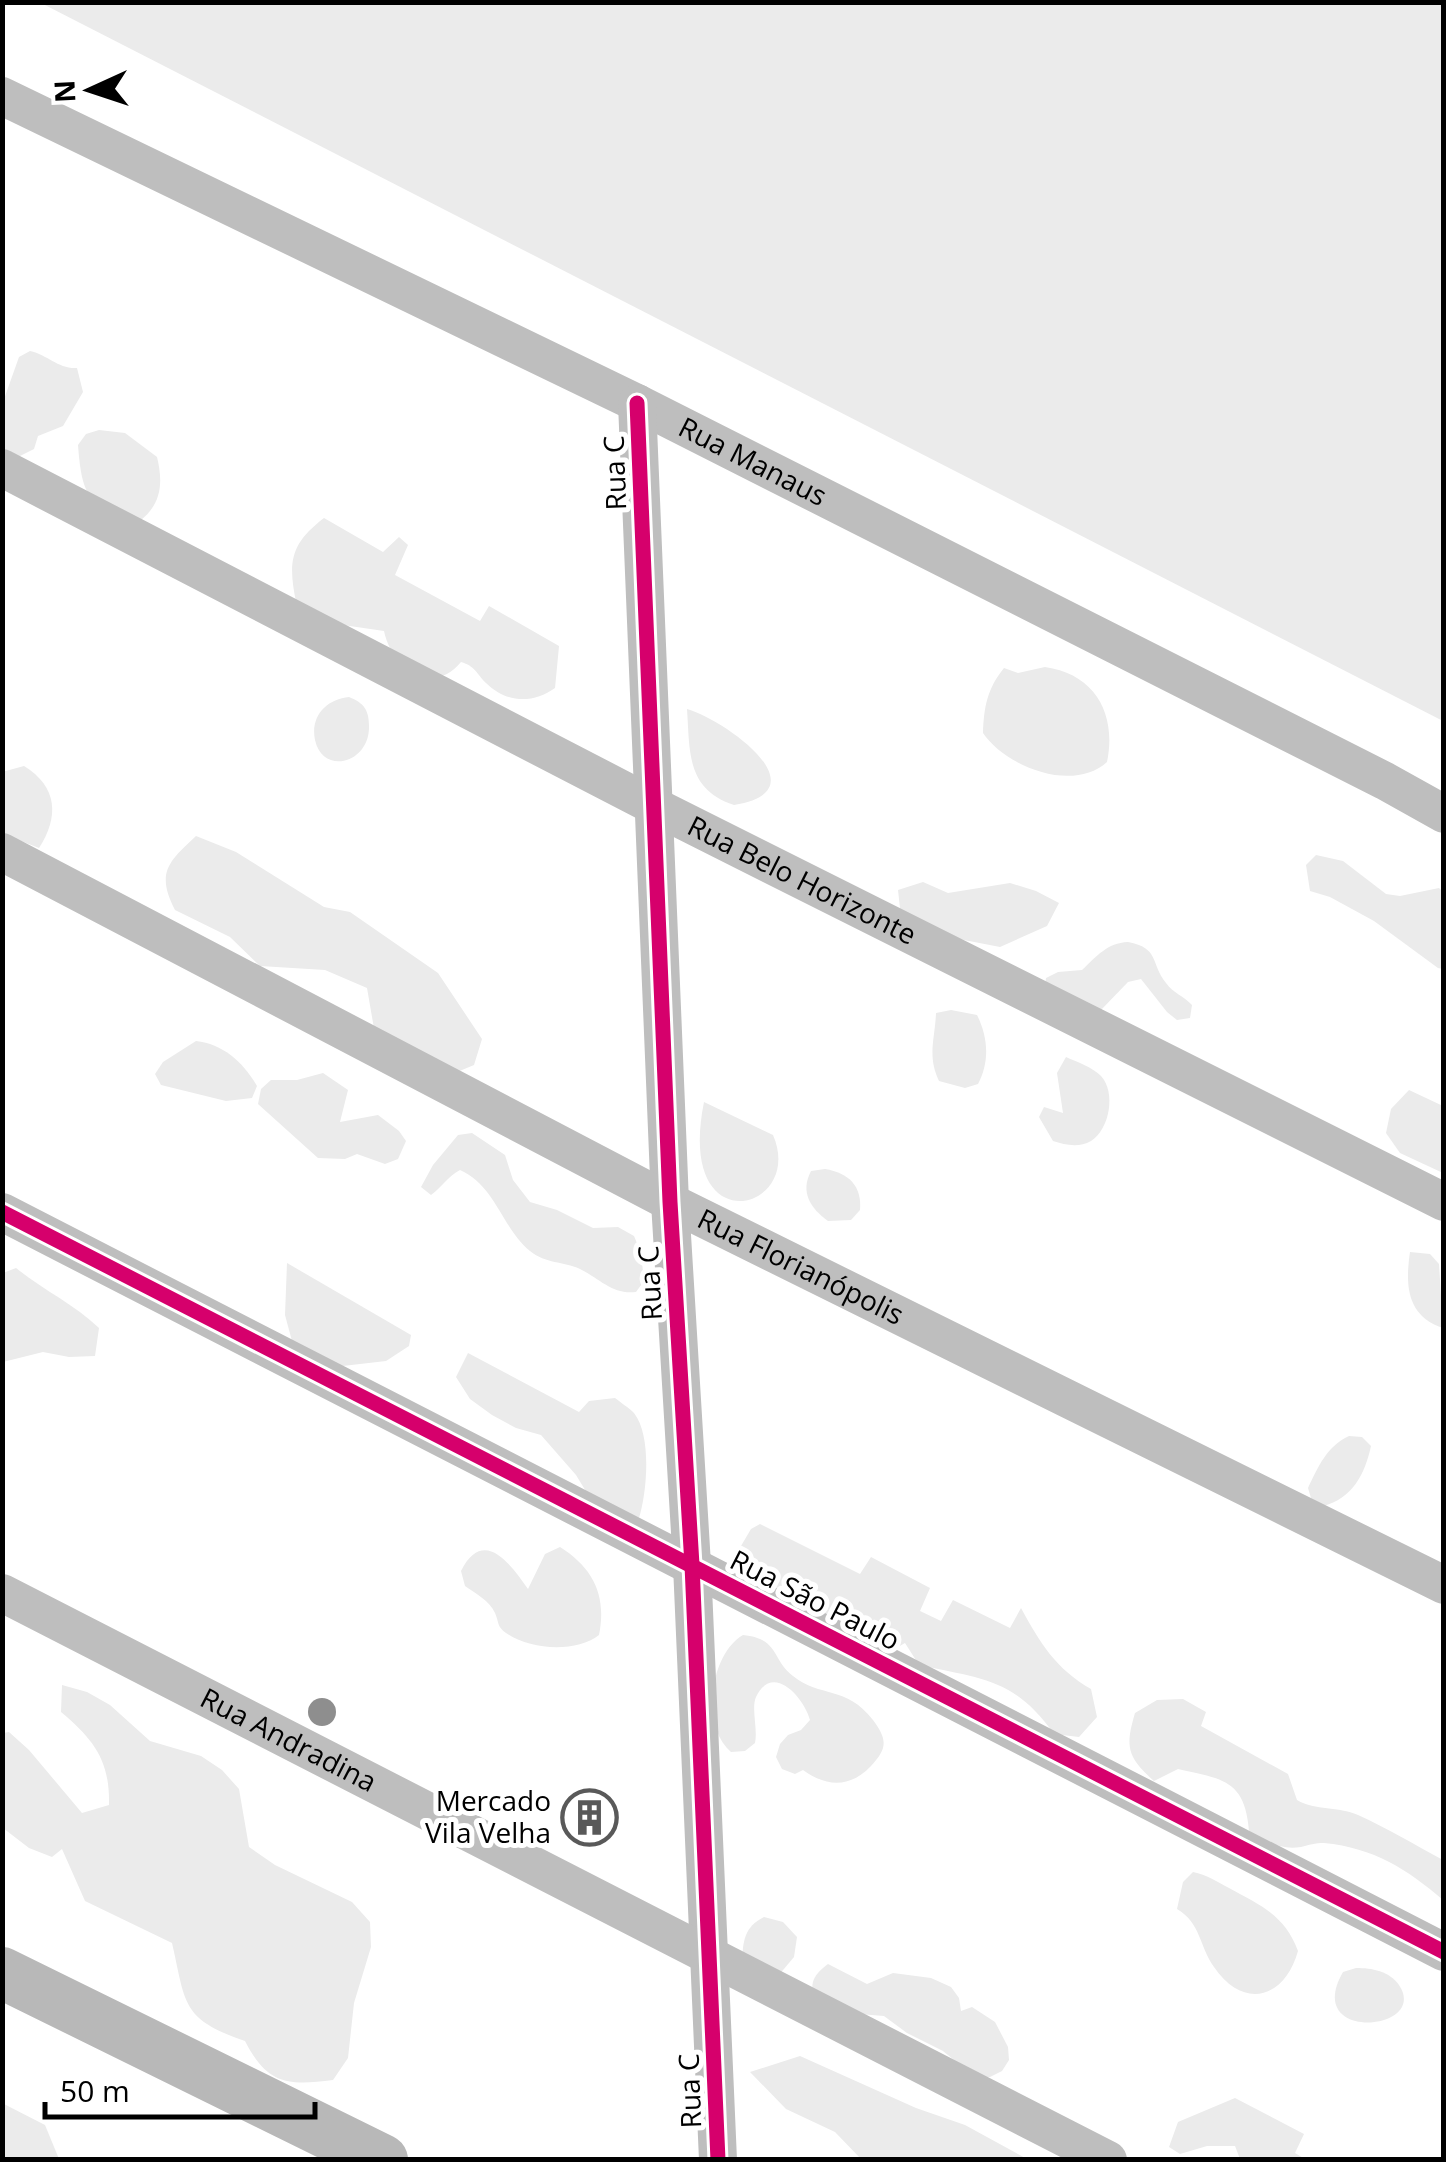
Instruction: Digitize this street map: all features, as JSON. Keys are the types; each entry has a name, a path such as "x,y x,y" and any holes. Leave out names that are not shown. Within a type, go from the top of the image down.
{"street":[{"name":"Rua Manaus","path":"2,96 637,403 1444,814"},
{"name":"Rua C","path":"637,403 670,1202 692,1566 718,2160"},
{"name":"Rua Belo Horizonte","path":"2,468 654,806 1444,1202"},
{"name":"Rua Florianópolis","path":"2,852 670,1202 1444,1585"},
{"name":"Rua São Paulo","path":"2,1212 1444,1952"},
{"name":"Rua Andradina","path":"2,1593 1108,2160"},
{"path":"2,1973 382,2160"}],"shaded area":[{"path":"41,3 1443,3 1443,721"},
{"path":"30,351 77,368 83,392 63,426 38,436 34,449 20,456 7,456 3,453 3,402 19,357"},
{"path":"99,430 125,433 157,457 159,492 141,520 99,505 86,489 78,445 86,434"},
{"path":"324,518 383,552 399,537 408,545 395,575 480,621 489,606 559,646 555,688 538,697 511,698 494,690 461,662 450,672 426,677 404,666 384,631 343,625 296,602 294,555 304,536"},
{"path":"1045,667 1062,671 1089,687 1105,713 1109,728 1107,762 1093,771 1077,775 1041,772 1007,756 983,733 988,699 1004,668 1018,673"},
{"path":"349,697 367,711 367,739 354,756 336,761 320,751 315,723 327,705"},
{"path":"687,709 722,726 758,755 769,771 770,785 760,797 734,805 707,789 694,767"},
{"path":"24,766 44,783 52,803 50,825 39,848 3,834 2,772"},
{"path":"196,836 236,852 324,907 350,912 438,973 482,1039 474,1065 450,1075 376,1040 367,988 325,970 260,966 230,937 175,910 166,886 168,869"},
{"path":"1316,855 1343,861 1386,894 1400,896 1439,888 1443,892 1443,969 1374,921 1330,897 1310,891 1306,865"},
{"path":"923,882 948,893 1010,883 1059,903 1047,926 1000,947 923,932 901,917 898,890"},
{"path":"1128,942 1150,952 1166,983 1192,1005 1190,1018 1177,1020 1141,979 1128,982 1100,1011 1044,994 1046,978 1058,972 1082,970 1108,948"},
{"path":"951,1010 977,1015 985,1040 982,1075 978,1084 965,1088 939,1081 933,1063 936,1013"},
{"path":"196,1041 215,1046 239,1062 257,1086 252,1098 226,1101 161,1085 155,1074 163,1062"},
{"path":"1066,1057 1101,1076 1108,1091 1109,1110 1103,1128 1082,1145 1053,1141 1039,1117 1044,1107 1063,1113 1057,1073"},
{"path":"323,1073 348,1090 340,1122 378,1115 406,1141 398,1159 385,1164 357,1154 345,1159 318,1158 258,1104 261,1089 271,1080 297,1080"},
{"path":"1409,1090 1443,1106 1443,1173 1400,1153 1386,1133 1391,1109"},
{"path":"704,1102 773,1135 778,1161 772,1182 758,1196 740,1201 722,1196 707,1179 700,1148"},
{"path":"472,1133 505,1155 513,1180 530,1202 593,1228 618,1227 634,1236 641,1253 644,1281 636,1292 613,1289 580,1269 530,1251 482,1186 460,1170 431,1195 421,1187 458,1135"},
{"path":"825,1169 847,1177 856,1188 860,1210 851,1220 828,1221 809,1199 806,1186 811,1171"},
{"path":"1410,1252 1430,1254 1439,1264 1443,1328 1415,1308 1408,1277"},
{"path":"287,1263 411,1335 409,1346 386,1361 334,1367 292,1341 285,1315"},
{"path":"16,1268 99,1328 95,1356 43,1352 3,1362 3,1273"},
{"path":"468,1353 579,1412 589,1401 615,1398 634,1413 646,1449 646,1479 639,1518 590,1498 576,1475 541,1435 516,1428 470,1399 456,1377"},
{"path":"1349,1436 1362,1437 1371,1446 1365,1466 1356,1484 1342,1498 1323,1506 1311,1498 1308,1488 1329,1451"},
{"path":"760,1524 860,1574 871,1557 930,1588 920,1611 941,1621 953,1600 1010,1628 1021,1608 1050,1654 1091,1689 1097,1717 1079,1737 1054,1734 1010,1691 979,1678 919,1665 905,1643 882,1656 750,1575 738,1551 751,1529"},
{"path":"560,1547 581,1564 599,1595 599,1635 589,1641 553,1647 516,1639 501,1629 490,1605 465,1586 461,1571 479,1551 497,1554 528,1589 545,1554"},
{"path":"743,1635 769,1645 786,1670 803,1683 843,1696 863,1709 883,1739 883,1749 871,1766 855,1778 839,1783 821,1780 803,1770 795,1774 782,1769 776,1757 780,1744 810,1720 795,1694 779,1683 763,1687 756,1697 755,1743 745,1751 731,1752 715,1726 713,1692 723,1658"},
{"path":"62,1685 87,1692 110,1705 150,1741 201,1756 222,1770 239,1789 249,1847 275,1865 352,1902 370,1922 371,1947 354,2003 348,2058 333,2080 291,2082 270,2074 245,2041 209,2025 190,2007 172,1943 85,1901 62,1849 52,1857 29,1848 3,1828 3,1733 9,1732 29,1750 82,1813 109,1805 107,1775 98,1752 61,1712"},
{"path":"1183,1699 1206,1712 1201,1726 1288,1774 1297,1800 1358,1815 1443,1860 1443,1900 1403,1870 1374,1855 1324,1843 1286,1847 1261,1839 1249,1831 1243,1801 1237,1792 1219,1780 1178,1769 1154,1781 1131,1751 1135,1713 1157,1700"},
{"path":"1193,1872 1261,1906 1286,1928 1298,1951 1284,1980 1274,1988 1250,1994 1238,1990 1214,1967 1195,1928 1177,1909 1183,1882"},
{"path":"764,1917 783,1922 797,1937 794,1957 778,1976 742,1962 746,1935"},
{"path":"828,1964 867,1984 893,1973 931,1978 951,1987 959,1998 961,2011 972,2007 995,2022 1008,2047 1009,2060 1002,2071 990,2077 975,2077 943,2051 884,2016 834,2012 813,1996 812,1990 815,1977"},
{"path":"1356,1968 1380,1971 1395,1980 1404,2001 1398,2012 1384,2020 1367,2022 1351,2019 1339,2010 1335,1995 1343,1972"},
{"path":"800,2056 916,2108 965,2125 1027,2159 861,2159 835,2132 786,2109 750,2072"},
{"path":"1235,2098 1304,2134 1295,2153 1305,2159 1240,2159 1235,2146 1207,2146 1180,2154 1169,2147 1178,2122"},
{"path":"2,2103 45,2125 59,2159 3,2159"}],"cycle path":[{"path":"637,403 670,1202 692,1565 718,2160"},
{"path":"2,1212 1444,1952"}],"place":[{"name":"Mercado Vila Velha","path":"590,1817"}]}
